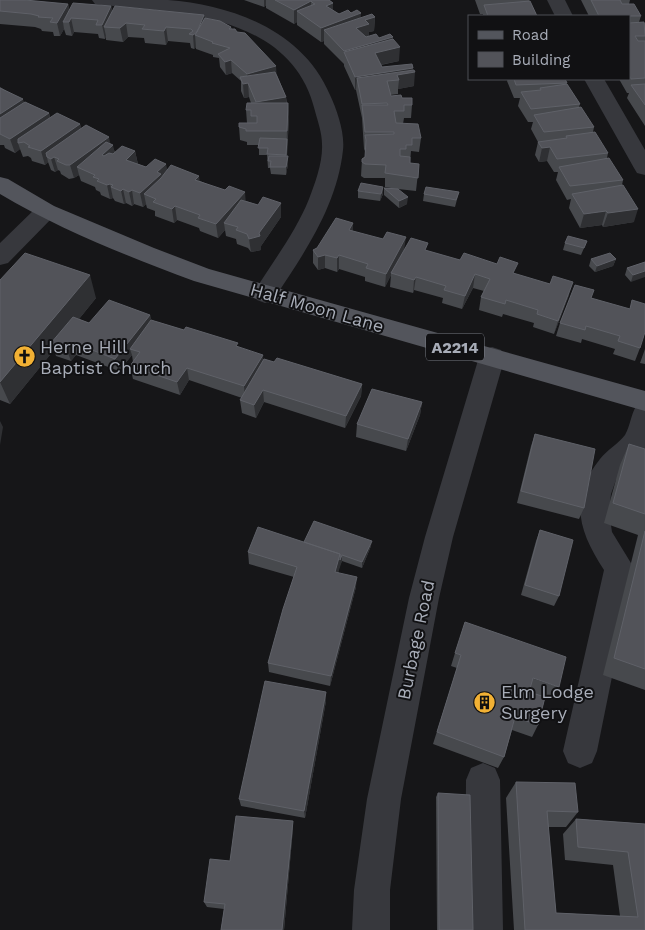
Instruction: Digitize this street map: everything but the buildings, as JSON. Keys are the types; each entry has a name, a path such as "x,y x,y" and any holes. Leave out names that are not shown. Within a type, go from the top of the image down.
{"main road":[{"name":"Half Moon Lane","path":"0,184 46,211 146,254 202,275 645,402"}],"street":[{"path":"101,0 194,9 228,18 256,28 290,50 304,63 324,102 333,146 321,197 314,213 265,294"},
{"path":"556,0 564,15"},
{"path":"595,80 645,168"},
{"path":"0,257 46,211"},
{"name":"Burbage Road","path":"370,930 372,890 384,799 424,598 443,522 492,357"},
{"path":"580,751 619,568 595,527 595,507 602,478 612,464 629,450 641,433 645,414"},
{"path":"483,780 484,930"}],"place":[{"name":"Herne Hill Baptist Church","path":"24,357"},
{"name":"Elm Lodge Surgery","path":"485,702"}]}
